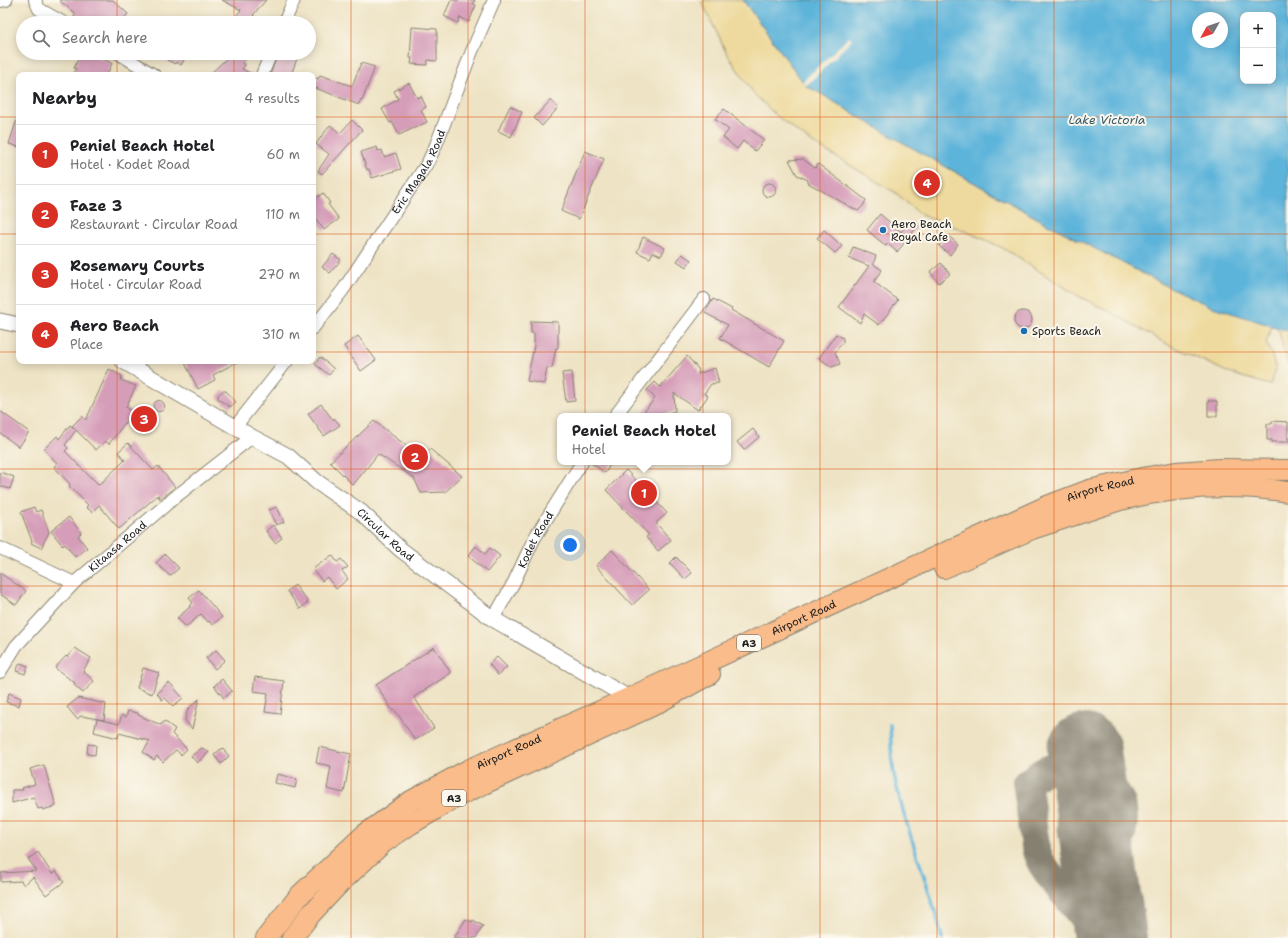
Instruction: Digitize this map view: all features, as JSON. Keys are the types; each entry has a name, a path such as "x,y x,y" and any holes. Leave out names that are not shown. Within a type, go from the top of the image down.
{"highway":[{"name":"Airport Road","path":"266,938 300,895 364,835 411,801 468,770 629,698 1047,506 1089,490 1176,472 1220,469 1288,470"},
{"name":"Airport Road","path":"292,938 310,915 339,884 383,843 411,824 460,795 650,707 718,670 1009,539 1120,500 1176,489 1253,488 1288,492"}],"street":[{"path":"0,1 6,0"},
{"path":"35,0 39,9 52,16"},
{"path":"287,16 294,0"},
{"name":"Eric Magala Road","path":"316,324 343,290 428,162 494,0"},
{"path":"129,60 149,72"},
{"path":"263,72 268,60"},
{"path":"618,413 704,299"},
{"path":"0,321 16,324"},
{"name":"Circular Road","path":"128,364 252,437 288,456 317,482 361,512 400,549 493,619 629,698 650,707"},
{"path":"236,427 285,364"},
{"name":"Kitaasa Road","path":"0,672 16,646 74,583 174,498 252,437"},
{"name":"Kodet Road","path":"493,619 514,582 534,539 580,465"},
{"path":"0,548 74,583"}],"sand":[{"path":"704,0 743,0 806,86 886,133 1044,222 1161,283 1210,306 1272,325 1266,343 1271,353 1276,370 1270,385 1229,373 1163,342 1107,310 1080,297 1001,247 963,230 921,215 896,193 808,140 778,117 754,94 727,54 702,2"},
{"path":"1278,327 1288,331 1288,366"}],"water":[{"name":"Lake Victoria","path":"743,0 1288,0 1288,331 1210,306 1161,283 1044,222 886,133 806,86"}],"pier":[{"path":"849,37 852,40 806,86 802,82"}],"building":[{"path":"59,0 113,0 128,14 126,16 75,16 76,14"},
{"path":"222,0 266,0 253,15 254,16 236,16 241,10"},
{"path":"451,0 475,0 473,4 476,5 469,22 460,17 458,23 444,16"},
{"path":"412,27 437,29 437,61 428,60 427,65 411,64"},
{"path":"78,60 105,60 112,63 108,72 74,72 76,69 74,68"},
{"path":"167,60 184,60 181,65 176,62 175,64"},
{"path":"225,60 245,60 242,63 245,65 242,69 248,72 212,72"},
{"path":"275,60 296,60 292,72 271,72"},
{"path":"361,63 375,67 362,101 361,100 359,105 316,88 316,78 318,79 320,75 352,86"},
{"path":"409,83 417,98 421,96 426,107 421,110 427,122 399,135 392,122 390,123 382,109 398,99 394,91"},
{"path":"551,100 558,108 542,126 534,118"},
{"path":"510,106 522,112 511,137 498,131"},
{"path":"724,109 764,140 755,151 743,141 737,149 723,137 729,130 715,119"},
{"path":"352,120 362,130 322,174 318,171 329,154 316,144 330,125 340,133"},
{"path":"16,122 16,146 9,144"},
{"path":"377,147 378,151 382,150 384,157 396,153 401,169 372,178 369,169 367,170 361,152"},
{"path":"585,151 604,159 579,219 561,211"},
{"path":"803,159 815,168 818,164 866,200 863,206 858,211 808,183 808,180 797,175 789,160"},
{"path":"766,183 772,183 776,187 776,193 772,197 766,197 762,193 762,187"},
{"path":"323,193 330,203 328,204 339,219 324,230 316,219 316,198"},
{"path":"880,214 901,232 910,221 917,227 897,252 888,244 886,246 867,230"},
{"path":"824,230 842,246 835,253 817,238"},
{"path":"947,235 958,244 950,255 939,246"},
{"path":"643,237 665,248 661,256 653,252 650,258 637,252"},
{"path":"853,247 876,256 873,264 882,270 874,282 898,300 879,325 864,314 860,323 839,307 869,266 849,258"},
{"path":"333,254 341,260 330,273 322,267"},
{"path":"682,254 691,260 686,267 677,261"},
{"path":"941,263 950,274 939,283 930,272"},
{"path":"713,299 784,341 769,367 720,338 728,325 705,313"},
{"path":"1023,311 1029,314 1032,320 1029,326 1023,329 1017,326 1014,320 1017,314"},
{"path":"531,321 558,322 558,348 556,348 552,368 547,368 544,384 527,381 534,346 534,333 531,333"},
{"path":"836,334 843,338 843,342 835,352 840,364 832,367 819,358"},
{"path":"358,336 376,360 361,371 344,346"},
{"path":"687,356 699,370 698,374 715,368 719,383 711,384 704,394 708,396 698,410 674,393 675,411 669,413 645,413 644,412 655,398 647,390 655,382 660,387"},
{"path":"320,357 334,369 329,375 315,364"},
{"path":"186,364 233,364 213,375 215,380 198,389"},
{"path":"109,369 122,376 121,380 136,386 126,407 133,412 109,444 105,441 96,450 76,430 65,445 68,448 65,451 99,485 125,460 118,452 128,443 153,470 158,466 175,487 160,499 158,495 119,529 99,505 92,512 86,507 88,505 69,486 70,484 54,467 57,463 44,449 57,436 59,439 70,425 75,429 72,426 82,416 86,420"},
{"path":"572,372 575,401 566,402 562,373"},
{"path":"223,391 226,391 236,402 230,407 218,399 218,395"},
{"path":"159,400 163,402 165,406 163,410 159,412 155,410 153,406 155,402"},
{"path":"1208,401 1217,401 1217,416 1208,416"},
{"path":"321,404 333,420 334,418 340,425 324,436 308,414"},
{"path":"0,411 29,432 19,447 0,433"},
{"path":"374,421 421,457 430,449 462,476 445,492 421,493 414,478 378,454 353,485 330,462"},
{"path":"1272,421 1288,422 1288,442 1272,442 1272,440 1267,440 1267,424 1272,424"},
{"path":"753,429 759,437 744,450 737,442"},
{"path":"594,465 610,465 605,473"},
{"path":"626,470 667,513 656,523 671,540 658,551 646,537 649,535 606,490"},
{"path":"0,472 14,477 10,489 0,486"},
{"path":"34,507 36,512 41,510 49,532 41,548 31,543 32,541 21,512"},
{"path":"277,507 284,522 276,525 269,510"},
{"path":"69,517 81,533 78,536 87,548 75,557 65,544 63,546 51,531"},
{"path":"273,525 282,538 275,543 266,531"},
{"path":"476,546 485,554 490,548 500,556 487,572 468,556"},
{"path":"612,550 649,590 632,605 596,566"},
{"path":"165,554 179,568 170,576 156,563"},
{"path":"332,555 337,562 341,559 348,567 342,571 348,579 336,589 327,577 322,581 313,569"},
{"path":"676,557 692,573 685,579 670,563"},
{"path":"0,573 26,591 16,605 0,594"},
{"path":"295,585 308,602 300,609 287,591"},
{"path":"199,590 222,617 212,625 201,614 186,627 177,618 190,607 189,606 193,603 189,598"},
{"path":"434,647 451,673 414,697 434,728 415,740 376,685"},
{"path":"75,648 91,658 83,671 94,681 83,693 74,685 75,683 55,668"},
{"path":"216,650 225,660 215,669 206,658"},
{"path":"497,657 507,667 498,675 489,664"},
{"path":"20,663 28,666 25,674 16,671"},
{"path":"143,668 159,673 152,694 137,688"},
{"path":"255,677 284,681 280,714 265,712 268,693 253,691"},
{"path":"222,679 232,691 224,698 214,686"},
{"path":"169,682 183,698 173,706 165,698 162,700 157,693"},
{"path":"9,693 21,698 19,706 6,702"},
{"path":"78,698 106,704 104,720 81,716 77,719 67,707"},
{"path":"199,699 192,729 185,720 188,709"},
{"path":"128,711 138,713 138,715 161,725 164,721 175,729 172,734 187,749 181,755 176,750 163,762 157,756 154,760 143,752 150,741 119,733 118,738 94,732 97,719 119,724 122,715 126,717"},
{"path":"88,744 96,745 95,755 87,754"},
{"path":"319,747 351,754 344,793 327,789 331,766 316,763"},
{"path":"202,748 209,752 197,763 191,756"},
{"path":"222,748 229,756 221,764 214,755"},
{"path":"44,765 56,806 43,810 42,808 38,809 34,797 12,803 12,790 23,790 22,788 35,784 30,769"},
{"path":"277,774 297,779 295,788 275,783"},
{"path":"38,852 52,874 56,871 64,882 46,895 33,877 24,885 21,881 1,882 1,873 37,871 28,859"},
{"path":"466,919 472,922 473,920 483,926 476,938 454,938"}],"waterway":[{"path":"890,724 891,752 895,779 905,819 931,898 942,938"}],"taxiway":[{"path":"1097,938 1082,916 1048,873 1037,854 1027,784 1042,772 1062,766 1074,765 1090,770 1102,778 1117,794 1123,811 1121,836 1117,846 1101,871"}],"runway":[{"path":"1084,751 1110,938"}],"place":[{"name":"Aero Beach","path":"927,183"},
{"name":"Aero Beach Royal Cafe","path":"883,230"},
{"name":"Sports Beach","path":"1024,331"},
{"name":"Rosemary Courts","path":"144,419"},
{"name":"Faze 3","path":"415,457"},
{"name":"Peniel Beach Hotel","path":"644,493"}]}
